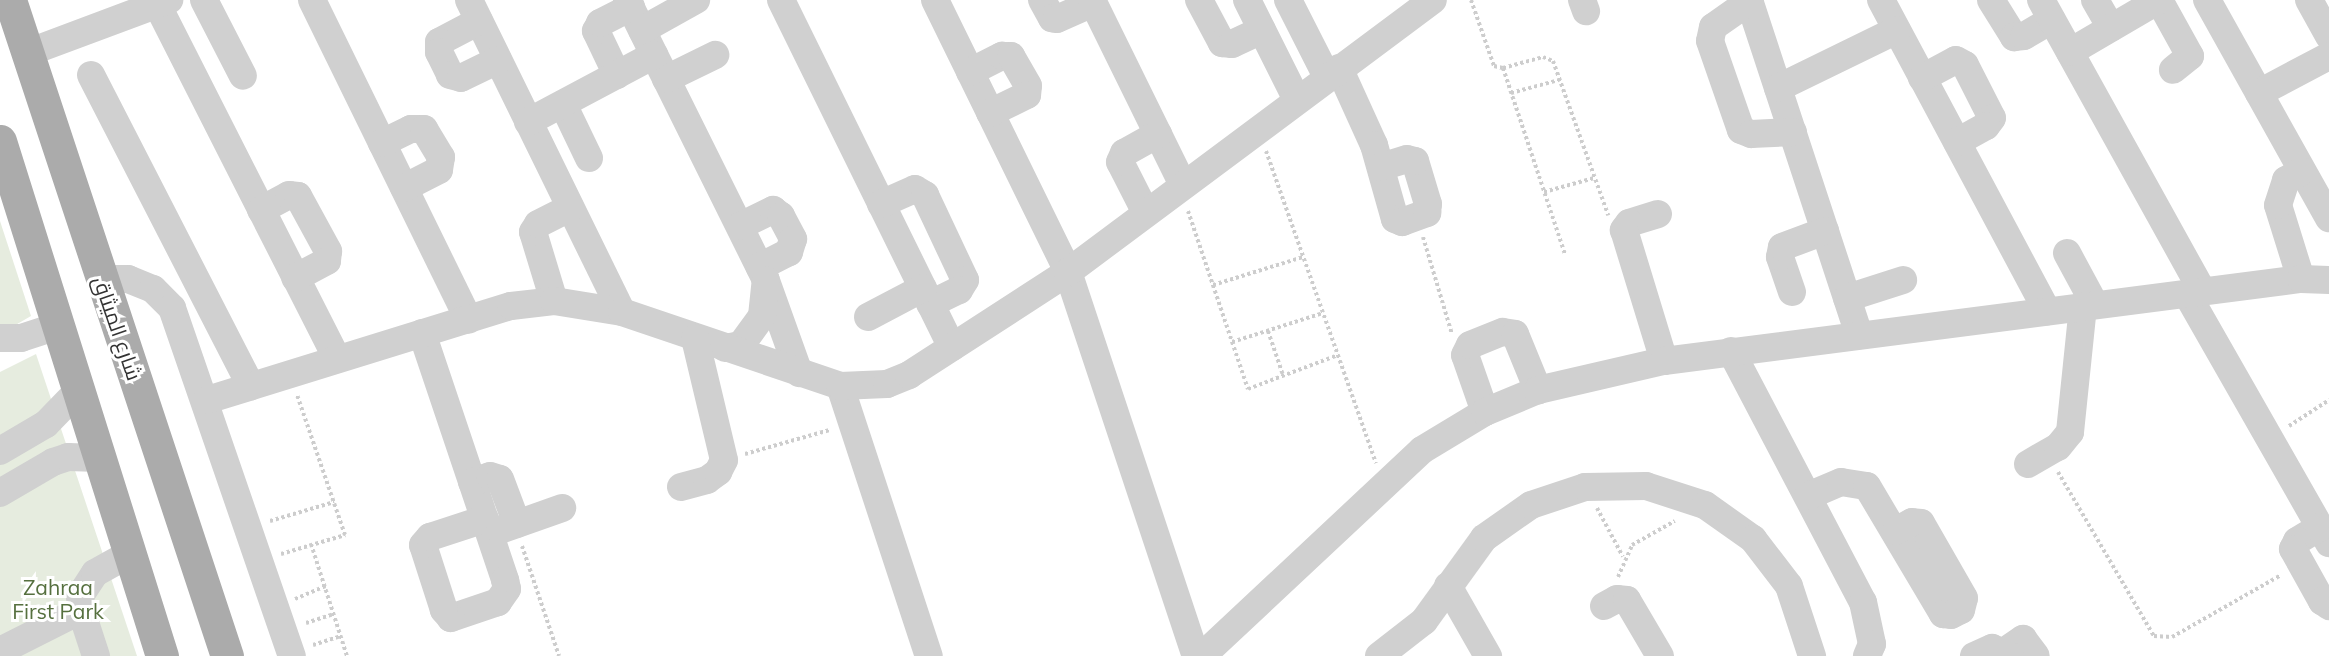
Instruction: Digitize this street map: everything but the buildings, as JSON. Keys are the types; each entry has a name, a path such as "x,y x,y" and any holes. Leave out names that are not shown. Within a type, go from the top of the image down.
{"main road":[{"name":"شارع الميثاق","path":"10,0 227,656"},
{"path":"0,141 128,555 162,656"}],"street":[{"path":"204,0 243,76"},
{"path":"313,0 469,320"},
{"path":"617,75 596,31 600,23 633,12 696,0"},
{"path":"781,0 952,347"},
{"path":"935,0 1068,272 1196,656"},
{"path":"1042,0 1052,18 1057,19 1092,1 1182,186"},
{"path":"1199,0 1222,43 1232,44 1255,9"},
{"path":"1288,0 1333,73 1381,167 1395,219 1402,222 1417,217"},
{"path":"1881,0 2047,311"},
{"path":"1991,0 2014,37 2024,36 2047,10 2270,439 2326,538 2294,545 2301,564 2322,601 2329,606"},
{"path":"2095,0 2111,28"},
{"path":"2070,52 2159,0 2190,56 2174,70"},
{"path":"2206,0 2329,218"},
{"path":"2309,0 2329,36"},
{"path":"1793,132 1750,134 1741,130 1710,41 1713,27 1750,1 1778,88 1793,132 1859,335"},
{"path":"27,53 163,2 261,210 337,359"},
{"path":"207,400 511,306 554,301 622,312 840,386 887,384 952,347 1068,272 1333,73 1415,5"},
{"path":"1255,9 1297,100"},
{"path":"498,60 461,78 450,75 439,51 439,42 474,11 622,312"},
{"path":"633,12 763,272 799,373"},
{"path":"1778,88 1897,30"},
{"path":"528,122 617,75 715,55"},
{"path":"970,72 1011,56 1028,86 1027,95 990,113"},
{"path":"2259,93 2329,56"},
{"path":"1922,78 1956,60 1965,65 1992,117 1986,126 1957,142"},
{"path":"92,75 251,386"},
{"path":"563,104 589,158"},
{"path":"382,143 411,129 424,129 441,157 439,170 404,188"},
{"path":"1146,213 1120,162 1124,153 1158,134"},
{"path":"2301,279 2278,205 2286,180 2302,171"},
{"path":"868,317 927,296 958,290 965,280 929,205 915,189 881,204"},
{"path":"261,210 289,195 298,196 328,251 327,261 296,278"},
{"path":"554,301 533,232 538,224 570,208"},
{"path":"740,226 773,210 781,216 789,231 793,249 763,272"},
{"path":"1658,214 1626,225 1625,235 1664,360"},
{"path":"1792,292 1780,257 1782,247 1825,231"},
{"path":"2038,458 2070,432 2089,306 2067,253"},
{"path":"725,348 741,345 762,316 767,291 763,272"},
{"path":"101,279 128,279 145,286 172,308 207,400 286,636"},
{"path":"1202,656 1422,450 1485,412 1538,390 1664,360 2301,279 2329,280"},
{"path":"1847,298 1903,280"},
{"path":"0,338 21,338 57,326"},
{"path":"1485,412 1465,355 1470,345 1509,331 1518,340 1538,390"},
{"path":"422,333 472,482 501,525 562,508"},
{"path":"681,487 707,480 718,472 724,460 695,338"},
{"path":"1731,351 1863,602 1872,644 1867,656"},
{"path":"840,386 929,656"},
{"path":"0,451 46,424 78,391"},
{"path":"0,493 53,462 84,456 99,458"},
{"path":"1808,496 1841,482 1867,486 1896,531"},
{"path":"1379,656 1424,621 1484,538 1531,505 1585,487 1646,486 1705,505 1753,539 1789,586 1812,656"},
{"path":"96,656 81,610 85,583 128,555"},
{"path":"1448,586 1488,656"},
{"path":"1610,602 1630,604 1660,656"},
{"path":"0,651 81,610"},
{"path":"1974,656 1992,648 2007,654 2025,639 2036,656"}],"path":[{"path":"1471,0 1491,62 1503,68 1547,57 1553,61 1607,213 1626,225"},
{"path":"1503,68 1565,254"},
{"path":"1511,93 1559,80"},
{"path":"1258,129 1384,484"},
{"path":"1544,192 1594,178"},
{"path":"1182,186 1248,388 1338,355"},
{"path":"1417,217 1452,334 1465,355"},
{"path":"1213,285 1303,256"},
{"path":"1232,342 1323,313"},
{"path":"1268,331 1283,375"},
{"path":"260,560 345,535 290,375"},
{"path":"2270,439 2329,400"},
{"path":"724,460 852,423"},
{"path":"2038,458 2154,636 2172,637 2301,564"},
{"path":"1585,487 1624,558"},
{"path":"250,528 334,502"},
{"path":"1610,602 1624,558 1632,545 1705,505"},
{"path":"501,525 559,656"},
{"path":"311,544 347,656"},
{"path":"286,636 325,586"},
{"path":"286,636 333,614"},
{"path":"286,636 341,636"}],"green space":[{"path":"0,221 31,316 0,334"},
{"name":"Zahraa First Park","path":"36,354 137,656 0,656 0,372"}]}
